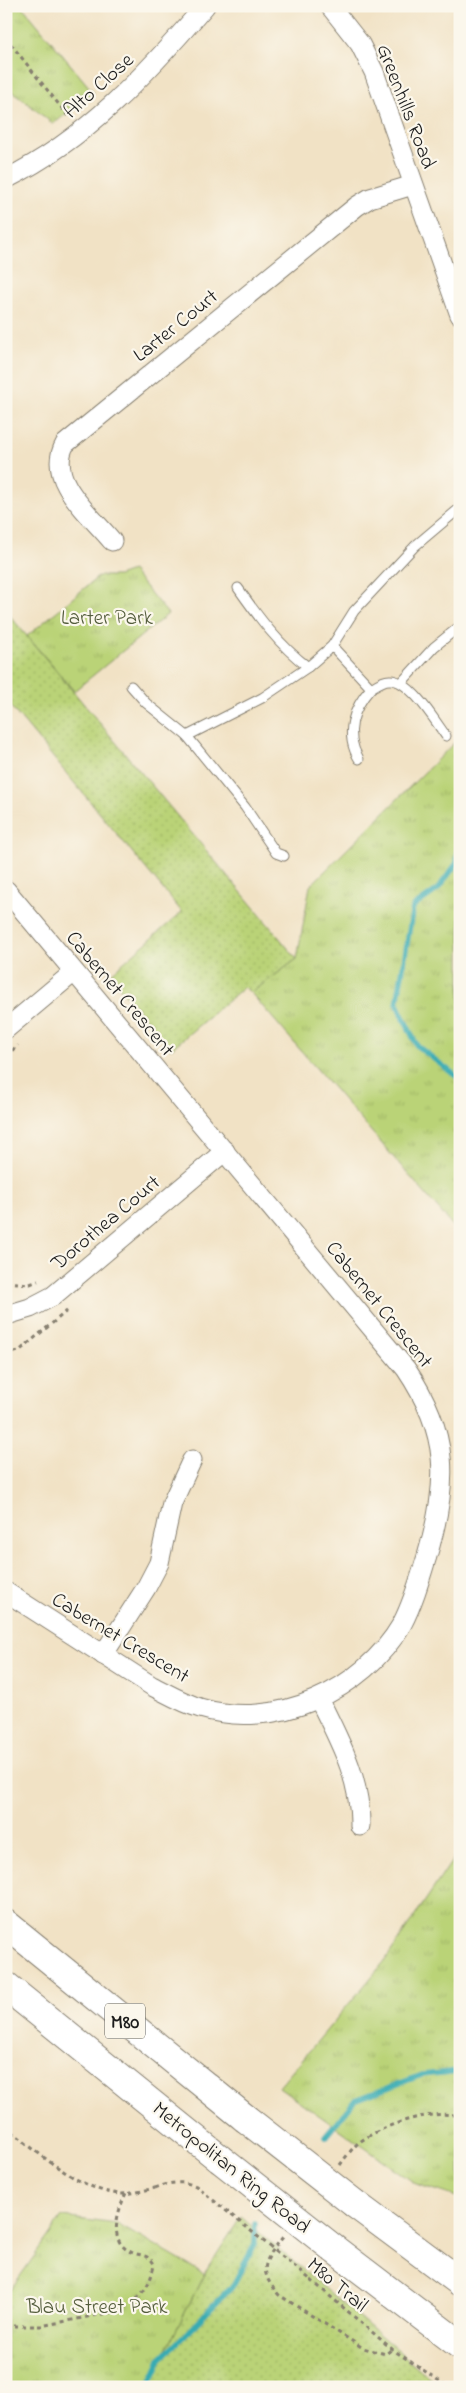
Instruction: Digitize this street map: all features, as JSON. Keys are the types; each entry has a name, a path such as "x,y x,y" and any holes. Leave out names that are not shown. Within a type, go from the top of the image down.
{"highway":[{"name":"M80","path":"6,1924 245,2118 355,2204 460,2282"},
{"name":"Metropolitan Ring Road","path":"6,1986 220,2159 460,2345"}],"street":[{"name":"Alto Close","path":"6,179 74,137 128,92 205,6"},
{"name":"Greenhills Road","path":"330,6 360,44 370,64 460,315"},
{"name":"Larter Court","path":"112,541 66,486 59,463 60,453 65,444 357,206 370,198 413,185"},
{"name":"Cabernet Crescent","path":"6,890 406,1369 430,1411 442,1455 443,1478 432,1538 413,1600 402,1623 370,1665 346,1684 319,1699 280,1711 254,1714 202,1708 177,1699 152,1686 6,1592"},
{"path":"6,1029 74,972"},
{"name":"Dorothea Court","path":"7,1315 30,1308 53,1296 225,1151"},
{"path":"103,1655 146,1588 158,1564 172,1503 192,1460"},
{"path":"319,1699 350,1766 358,1791 360,1826"}],"lane":[{"path":"186,736 262,698 308,667 332,646 354,611 415,546 460,508"},
{"path":"238,588 263,624 289,653 308,667"},
{"path":"402,682 434,647 460,626"},
{"path":"332,646 371,688"},
{"path":"359,759 353,748 350,733 360,700 371,688 389,680 402,682 415,695 446,736"},
{"path":"131,686 146,703 186,736 245,807 276,853 284,856"}],"path":[{"path":"6,38 68,116"},
{"path":"346,2157 356,2145 376,2132 435,2113 460,2116"},
{"name":"M80 Trail","path":"6,2126 65,2171 93,2187 111,2193 126,2194 176,2182 187,2182 196,2186 392,2349 448,2387"},
{"path":"6,2326 41,2326 113,2312 125,2308 143,2292 149,2284 154,2264 146,2255 131,2252 122,2247 117,2235 120,2208 126,2194"},
{"path":"269,2255 265,2262 264,2273 279,2295 363,2348 386,2354 392,2349"}],"green space":[{"path":"6,6 22,6 94,93 53,124 6,86"},
{"name":"Larter Park","path":"132,571 168,614 74,691 27,636 99,576 118,576"},
{"path":"6,611 297,959 251,993 244,987 171,1049 109,975 182,912 6,701"},
{"path":"460,737 460,1234 251,993 297,959 310,886"},
{"path":"460,1849 460,2198 416,2184 279,2087 384,1962"},
{"name":"Blau Street Park","path":"62,2217 117,2224 204,2274 148,2387 6,2387 6,2289 11,2289"},
{"path":"241,2217 441,2387 148,2387 204,2274"}],"waterway":[{"path":"460,831 457,863 437,890 413,907 397,1004 417,1046 460,1079"},
{"path":"325,2137 355,2100 422,2075 460,2071"},
{"path":"148,2387 161,2359 232,2287 255,2244 255,2224"}]}
